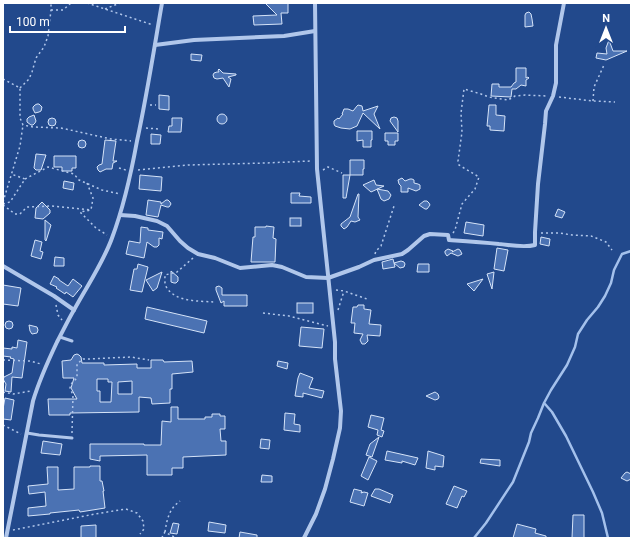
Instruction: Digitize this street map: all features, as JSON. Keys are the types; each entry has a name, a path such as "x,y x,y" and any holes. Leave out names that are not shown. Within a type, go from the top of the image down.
{"street":[{"path":"6,538 36,391 46,366 66,325 92,280 112,238 126,195 132,171 162,3"},
{"path":"304,538 316,514 325,489 340,428 341,411 316,160 315,3"},
{"path":"120,215 135,216 157,221 167,226 180,241 198,254 215,258 240,268 272,265 282,267 306,277 328,278 374,260 402,254 426,235 448,234 449,240 526,247 535,246 538,184 546,111 553,96 556,83 556,45 564,3"},
{"path":"155,45 194,40 284,36 315,31"},
{"path":"3,266 54,296 74,310"}],"lane":[{"path":"60,338 72,341"},
{"path":"26,435 72,438"}],"path":[{"path":"3,204 20,146 23,125 20,118 20,88 29,79 36,58 44,47 48,36 51,3"},
{"path":"51,10 63,10 71,3"},
{"path":"86,3 158,28"},
{"path":"105,9 120,3"},
{"path":"593,101 594,87 604,64"},
{"path":"3,79 20,88"},
{"path":"449,240 455,230 462,204 475,188 479,177 459,165 458,161 462,132 461,113 464,89 489,97 508,100 515,96 525,95 615,102"},
{"path":"23,125 33,127 61,128 137,142"},
{"path":"140,128 158,129"},
{"path":"119,168 132,171 188,165 316,160"},
{"path":"322,172 328,167 342,173"},
{"path":"3,204 10,202 25,179 48,168 74,174 79,180 102,190 126,195"},
{"path":"12,174 25,179"},
{"path":"87,183 93,198 91,210"},
{"path":"3,204 15,214 20,214 27,207 52,206 91,210"},
{"path":"374,260 376,251 381,246 394,206"},
{"path":"91,210 80,212 96,228 112,238"},
{"path":"535,232 591,236 606,242 612,250"},
{"path":"198,254 177,272 165,275 166,286 178,297 214,302"},
{"path":"329,291 344,291 367,299"},
{"path":"337,313 344,291"},
{"path":"52,301 56,306 58,315 66,325"},
{"path":"263,313 289,316 333,328"},
{"path":"72,438 73,395 70,388 71,384 77,378 76,364 83,359 131,357 149,360"},
{"path":"3,360 30,361 46,366"},
{"path":"3,392 13,394 36,391"},
{"path":"3,425 26,435"},
{"path":"162,538 173,507 180,501"},
{"path":"7,531 126,509 137,513 143,521 144,529 140,534"},
{"path":"165,532 176,538"}],"building":[{"path":"265,3 288,3 288,13 281,13 282,24 254,25 253,16 277,15"},
{"path":"529,12 531,14 533,26 525,27 525,15"},
{"path":"609,40 613,51 627,51 606,60 596,58 597,53 607,54 606,48"},
{"path":"191,54 202,55 201,61 191,60"},
{"path":"516,68 526,68 526,78 529,78 526,80 526,86 521,85 516,89 512,89 511,97 491,96 492,84 499,84 499,87 511,87 516,82"},
{"path":"219,69 223,73 236,74 228,77 231,79 229,87 223,78 214,78 214,73 219,72"},
{"path":"159,95 169,96 169,110 159,109"},
{"path":"37,104 42,107 41,111 35,113 33,107"},
{"path":"358,105 362,106 363,111 378,106 374,114 380,129 363,113 357,126 350,129 335,126 334,121 338,118 339,119 343,114 344,109 353,111"},
{"path":"489,105 496,105 496,115 505,116 504,131 490,130 490,126 487,126"},
{"path":"222,114 227,119 222,124 217,119"},
{"path":"34,115 36,121 33,125 31,125 27,122 27,119"},
{"path":"50,118 54,118 56,122 54,126 50,126 48,124 48,120"},
{"path":"172,118 182,118 181,132 168,132 169,126 172,126"},
{"path":"391,118 397,118 398,121 398,132 390,121"},
{"path":"357,131 372,131 371,147 363,147 363,140 357,141"},
{"path":"385,133 398,133 398,141 395,141 395,145 388,145 388,141 385,141"},
{"path":"151,134 161,135 160,144 151,144"},
{"path":"80,140 84,140 86,144 84,148 80,148 78,146 78,142"},
{"path":"105,140 116,141 113,161 117,161 113,163 112,169 106,169 100,172 97,167 102,164"},
{"path":"36,154 46,155 41,170 36,170 34,168"},
{"path":"54,156 76,156 76,168 72,168 72,171 62,171 62,167 54,167"},
{"path":"350,160 364,160 363,175 350,175"},
{"path":"140,175 162,177 161,191 139,189"},
{"path":"343,175 350,175 346,198 343,198"},
{"path":"402,178 405,181 410,179 414,180 414,183 420,185 420,189 416,191 408,188 408,192 401,192 401,186 398,180"},
{"path":"374,180 376,185 384,186 371,192 363,185"},
{"path":"64,181 74,183 73,190 63,188"},
{"path":"377,189 388,191 391,195 389,199 384,201 381,199"},
{"path":"291,193 300,193 299,196 311,197 311,203 291,203"},
{"path":"358,194 358,217 360,220 355,222 351,221 344,229 341,224 350,217"},
{"path":"148,200 161,202 161,204 168,200 171,204 169,207 161,205 158,217 146,215"},
{"path":"424,201 427,201 430,205 427,209 419,205"},
{"path":"42,202 50,210 50,213 43,219 35,218 36,208"},
{"path":"558,209 565,212 562,218 555,216"},
{"path":"290,218 301,218 301,226 290,226"},
{"path":"45,220 51,225 46,241 45,240"},
{"path":"466,222 484,225 483,236 464,233"},
{"path":"141,227 148,228 148,230 163,232 162,239 159,238 159,245 157,247 154,247 147,242 144,258 126,254 129,241 140,243"},
{"path":"255,227 274,227 273,238 276,239 275,262 251,262"},
{"path":"541,237 550,239 549,246 540,244"},
{"path":"35,240 42,242 40,251 43,252 41,259 31,256"},
{"path":"497,248 508,250 504,271 494,269"},
{"path":"448,249 453,251 452,252 458,249 462,254 458,256 451,253 447,256 445,251"},
{"path":"55,257 64,258 64,266 54,266"},
{"path":"393,259 395,267 383,269 382,262"},
{"path":"401,261 405,264 404,267 400,268 394,263"},
{"path":"138,264 148,267 142,292 130,290 134,269 137,269"},
{"path":"418,264 429,264 429,272 417,272"},
{"path":"171,271 178,277 178,281 176,283 171,282"},
{"path":"162,272 157,288 153,291 146,280"},
{"path":"494,272 492,289 487,274"},
{"path":"54,276 68,286 73,279 82,286 73,297 66,292 65,294 56,288 57,287 50,284"},
{"path":"483,279 474,291 467,284"},
{"path":"3,285 21,288 18,306 3,304"},
{"path":"219,286 222,288 222,295 247,295 247,306 224,306 224,301 221,303 216,290 216,287"},
{"path":"297,303 313,303 313,313 297,313"},
{"path":"358,305 364,305 364,309 371,310 369,324 381,325 380,336 367,335 368,341 365,344 362,344 360,340 363,334 354,333 355,323 351,323 353,307 357,307"},
{"path":"147,307 207,321 204,333 145,319"},
{"path":"7,321 11,321 13,325 11,329 7,329 5,327 5,323"},
{"path":"29,325 37,327 37,333 32,334"},
{"path":"301,327 324,329 322,348 299,346"},
{"path":"18,340 27,342 22,378 12,377 11,392 5,391 6,384 3,379 12,373 14,359 3,356 3,348 17,348"},
{"path":"77,354 81,357 82,363 104,363 104,365 137,364 137,368 151,368 151,360 163,360 164,362 192,361 193,372 172,374 170,403 152,404 151,398 139,397 139,412 70,413 70,415 49,415 48,399 77,399 71,388 74,378 63,378 62,361 71,360 74,355","holes":["97,379 108,379 108,382 112,382 111,402 100,402 100,391 97,391","132,381 132,394 118,394 118,382"]},
{"path":"278,361 288,363 287,369 277,366"},
{"path":"300,373 313,378 309,388 324,391 322,398 303,393 303,397 295,396"},
{"path":"435,392 438,394 438,399 435,400 426,396"},
{"path":"5,398 14,400 11,420 3,419"},
{"path":"171,407 178,407 178,419 205,419 205,417 212,417 212,414 220,414 220,416 225,416 225,429 220,429 221,441 226,441 226,455 183,457 183,468 172,468 172,475 147,475 147,455 100,456 100,461 90,459 90,444 161,445 162,421 171,422"},
{"path":"285,413 295,414 294,424 300,425 300,432 284,430"},
{"path":"371,415 384,418 381,430 384,431 382,437 377,435 378,430 368,427"},
{"path":"379,437 372,457 366,455 370,444"},
{"path":"261,439 270,440 269,449 260,448"},
{"path":"43,441 62,444 60,455 41,453"},
{"path":"387,451 418,458 415,465 402,461 402,463 385,460"},
{"path":"428,451 444,456 443,467 435,466 435,470 426,468"},
{"path":"369,457 377,461 368,480 361,476"},
{"path":"481,459 500,460 500,466 480,463"},
{"path":"100,466 100,481 102,481 104,491 105,508 80,512 79,510 28,516 28,508 46,506 45,492 29,494 28,486 48,484 47,467 58,467 58,490 74,489 74,467"},
{"path":"627,472 631,474 631,479 627,481 621,478"},
{"path":"262,475 272,476 272,482 261,482"},
{"path":"454,486 467,491 464,497 462,496 457,508 446,504"},
{"path":"354,489 362,491 361,493 368,493 364,506 350,502"},
{"path":"375,489 379,489 393,495 390,503 371,496"},
{"path":"573,515 584,515 584,538 572,538"},
{"path":"209,522 226,525 225,533 208,531"},
{"path":"173,523 179,524 177,534 170,533"},
{"path":"517,524 536,529 535,533 546,536 546,538 513,538"},
{"path":"96,525 96,538 81,538 81,526"},
{"path":"240,532 257,535 257,538 239,538"}],"waterway":[{"path":"474,538 486,523 513,482 544,403 567,365 575,347 578,334 605,296 611,283 614,270 622,254 631,251"},
{"path":"545,404 552,412 566,436 593,492 602,513 608,538"}]}
